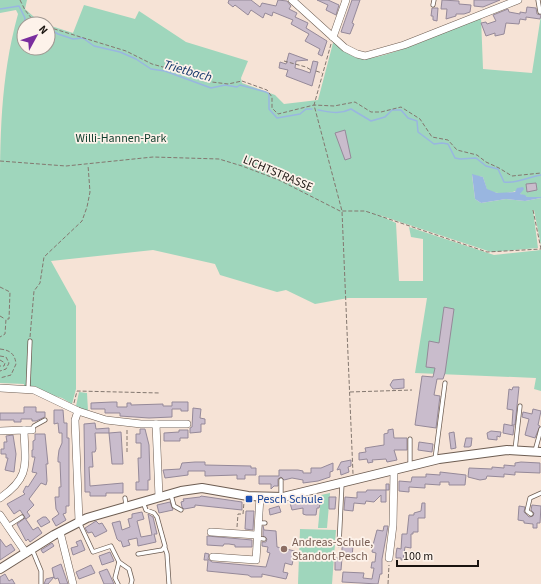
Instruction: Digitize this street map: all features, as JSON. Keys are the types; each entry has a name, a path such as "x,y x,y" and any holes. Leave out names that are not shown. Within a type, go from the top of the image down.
{"street":[{"path":"292,0 333,37 354,53 362,56 404,45 518,0"},
{"path":"333,37 346,0"},
{"path":"0,388 28,389 46,395 75,410 99,418 127,423 187,424"},
{"path":"75,410 79,521"},
{"path":"156,424 159,497"},
{"path":"0,498 15,487 23,474 25,462 24,430"},
{"path":"0,431 32,430"},
{"path":"0,569 79,521 126,502 142,501 171,493 202,488 260,497 281,497 435,459 515,450 538,451"},
{"path":"389,558 393,525 394,470"},
{"path":"213,557 256,560 262,523 260,497"},
{"path":"0,515 29,551"},
{"path":"60,532 73,584"},
{"path":"211,532 237,534 259,538"}],"lane":[{"path":"433,5 434,0"},
{"path":"538,0 540,12"},
{"path":"28,389 30,341"},
{"path":"435,459 445,383"},
{"path":"515,450 520,406"},
{"path":"32,430 34,426 45,420"},
{"path":"538,451 541,429"},
{"path":"410,439 410,466"},
{"path":"281,480 281,497"},
{"path":"339,545 342,483"},
{"path":"171,493 174,506 181,510"},
{"path":"531,514 527,511 530,498 541,493"},
{"path":"142,501 146,510 154,513 157,517 164,548 167,554 169,584"},
{"path":"8,526 22,517"},
{"path":"79,521 92,552 111,546 119,562 129,569 132,580 131,584"},
{"path":"138,554 164,548"},
{"path":"29,551 41,571 41,584"},
{"path":"118,584 115,577 119,562"}],"path":[{"path":"20,0 30,16"},
{"path":"56,29 126,51 152,64 188,74 204,81 228,84 242,81 267,90 272,98 272,108 278,114 314,105 334,106 356,102 369,111 379,113 401,107 420,120 432,137 448,140 457,151 477,155 486,162 512,176 541,173"},
{"path":"333,37 314,105 314,112 342,211 354,480"},
{"path":"284,61 306,67 311,70"},
{"path":"316,71 323,73"},
{"name":"LICHTSTRASSE","path":"0,160 61,166 158,157 219,159 279,180 342,211 364,211 489,253 541,249"},
{"path":"30,341 34,291 40,283 44,256 56,248 82,221 87,207 90,192 87,164"},
{"path":"534,210 541,249"},
{"path":"0,287 10,292 9,319 6,319 5,334 0,337"},
{"path":"0,316 6,319"},
{"path":"0,349 6,350 12,354 16,364 11,374 0,378"},
{"path":"0,356 6,357 9,363 8,368 0,371"},
{"path":"0,360 5,363 4,365 0,366"},
{"path":"350,392 412,390"},
{"path":"75,410 77,391 160,393"},
{"path":"127,423 127,454"},
{"path":"237,534 238,514 243,514 244,495"},
{"path":"388,584 389,558"}],"green space":[{"name":"Willi-Hannen-Park","path":"0,0 27,0 25,9 33,16 18,16 16,10 0,13"},
{"name":"Willi-Hannen-Park","path":"84,5 135,19 139,11 186,42 248,61 241,78 242,83 275,95 284,104 318,100 333,43 335,42 351,56 368,58 400,50 438,36 481,17 483,69 532,73 541,15 541,197 527,197 520,194 522,188 510,193 491,192 487,190 483,177 472,175 475,199 481,203 506,199 525,201 541,198 541,246 534,210 538,248 491,252 379,215 396,223 399,281 423,281 423,239 411,237 409,227 494,255 541,250 541,391 534,389 536,378 415,373 427,298 348,298 315,304 286,290 277,292 220,275 215,264 153,250 51,261 76,306 76,389 72,404 62,398 24,387 24,384 0,383 1,133 4,86 16,22 16,56 56,56 56,28 73,33"},
{"path":"79,392 87,393 88,411 76,406"},
{"path":"330,493 327,528 318,528 321,495"},
{"path":"300,529 336,530 332,584 298,584"}],"water":[{"path":"472,174 483,177 487,189 497,193 515,192 517,188 523,187 524,189 520,194 527,197 541,198 525,201 506,199 481,203 475,199"}],"building":[{"path":"229,0 251,0 260,7 262,3 276,6 278,0 287,1 291,6 289,9 297,13 295,17 308,23 306,28 327,41 322,56 318,54 320,49 305,41 309,34 291,24 293,20 273,12 272,16 265,13 263,18 251,10 248,15 235,5 233,7 228,3"},
{"path":"317,0 328,0 339,5 336,15 326,10 328,5"},
{"path":"352,0 360,0 350,34 341,32"},
{"path":"442,0 459,1 459,4 471,5 470,12 456,14 456,16 446,19 447,9 441,9"},
{"path":"474,0 500,0 483,7 474,6"},
{"path":"527,7 536,8 537,14 541,15 540,19 526,17 526,20 520,19 519,24 506,23 504,34 495,36 495,33 486,36 481,23 486,22 487,24 496,21 493,15 508,9 509,12 520,14 520,12 526,13"},
{"path":"432,8 438,8 437,21 433,20 433,16 431,16"},
{"path":"289,53 308,60 296,61 295,68 310,73 313,61 318,62 312,86 286,76 288,70 279,68 280,62 286,64"},
{"path":"345,130 351,158 345,160 335,133"},
{"path":"536,183 537,190 527,192 526,184"},
{"path":"444,307 454,309 445,373 443,379 437,379 434,395 440,396 436,428 415,425 422,376 433,377 435,368 426,367 429,341 439,343"},
{"path":"404,379 404,388 393,389 390,385 393,380"},
{"path":"513,387 519,387 515,425 512,425 513,410 507,409 509,389 512,390"},
{"path":"117,402 117,407 127,407 127,403 131,403 131,405 163,404 163,406 172,406 172,402 188,402 188,411 172,409 172,417 149,418 120,416 120,413 105,413 105,409 91,409 91,403"},
{"path":"24,407 36,407 36,412 45,412 45,417 36,421 32,421 32,419 21,419 21,422 14,422 14,420 0,420 0,413 24,413"},
{"path":"193,408 201,409 200,418 205,419 205,424 201,424 201,432 190,433 190,428 192,427"},
{"path":"533,409 541,411 538,425 540,426 535,438 525,435 529,419 522,417 523,412 532,414"},
{"path":"54,410 63,410 64,423 67,423 67,438 69,438 69,506 66,506 66,513 63,514 66,520 56,526 52,519 59,514 56,509 55,497 59,497 59,487 61,487 60,462 58,462 58,458 62,443 62,433 59,433 58,423 54,424"},
{"path":"95,423 96,429 109,428 109,433 95,433 96,449 95,452 92,452 93,467 89,467 90,486 123,483 123,493 106,493 106,496 90,496 90,492 85,492 84,424"},
{"path":"504,424 514,426 513,435 503,433"},
{"path":"140,429 145,429 149,445 150,480 148,480 148,490 136,490 136,482 139,482 138,458 141,458 141,443 136,443 136,434 140,434"},
{"path":"393,429 394,438 407,438 407,450 394,450 397,460 387,462 386,459 372,460 373,462 368,463 367,459 359,460 359,453 366,452 365,448 384,445 384,434 388,433 388,430"},
{"path":"179,430 188,430 188,438 180,438 180,441 164,441 164,433 179,432"},
{"path":"491,431 501,432 500,437 497,436 497,440 488,439 487,433"},
{"path":"121,432 123,464 112,464 109,433"},
{"path":"454,432 456,448 451,449 449,433"},
{"path":"35,434 45,434 48,464 46,464 47,481 46,485 41,483 29,499 34,505 27,512 30,516 26,519 20,510 14,514 7,504 25,494 23,492 26,486 28,487 37,473 32,472 35,457 32,457 32,450"},
{"path":"13,435 16,454 14,472 5,470 8,458 6,458 6,454 1,454 1,449 4,449 4,442 7,442 6,436"},
{"path":"466,438 472,438 471,446 469,447 464,447"},
{"path":"419,442 433,444 432,452 418,450"},
{"path":"351,460 351,466 348,467 349,472 341,475 340,469 337,470 341,462"},
{"path":"205,462 205,465 251,466 251,468 256,468 256,475 245,475 245,479 237,479 237,475 205,476 205,471 188,471 188,475 165,478 163,470 180,469 182,463"},
{"path":"333,463 333,471 330,472 330,477 318,481 303,483 303,480 292,478 284,480 281,477 278,479 278,486 274,486 271,489 271,484 259,484 259,476 279,476 279,470 298,470 303,471 303,473 311,473 311,468 321,468"},
{"path":"515,463 540,463 540,473 515,472 515,475 504,474 504,477 487,476 486,479 480,480 468,477 469,468 504,468 504,465 515,466"},
{"path":"440,472 466,475 465,485 449,485 449,482 440,482 440,485 425,484 425,488 409,487 409,492 399,491 399,481 411,482 412,477 426,477 426,474 440,475"},
{"path":"386,484 389,484 389,490 386,490"},
{"path":"367,490 386,490 386,502 381,502 381,495 374,502 366,501 365,504 354,503 353,511 344,510 345,497 357,498 357,492 366,492"},
{"path":"201,496 242,502 242,510 195,505 195,507 184,509 182,507 181,502 184,501 183,499"},
{"path":"329,497 336,497 335,509 329,509"},
{"path":"304,500 304,503 320,504 319,508 317,508 316,515 303,514 303,508 292,510 290,503"},
{"path":"170,502 173,510 159,513 157,505"},
{"path":"422,503 425,503 425,518 418,518 418,532 413,532 413,534 411,534 411,548 405,547 403,560 401,560 401,558 396,558 397,548 401,549 402,534 407,534 409,515 414,515 414,513 421,511"},
{"path":"532,505 541,506 540,523 537,523 537,528 533,528 533,524 524,523 524,521 518,520 519,506 525,507 524,512 529,517 533,516 534,513 531,510"},
{"path":"279,506 281,512 270,515 269,509"},
{"path":"246,511 254,511 253,530 245,529"},
{"path":"142,512 144,519 137,521 141,537 152,535 148,514 153,517 157,534 154,534 156,542 138,546 137,538 128,540 130,545 123,547 121,541 117,539 112,523 120,521 122,530 130,527 128,519 132,518 132,514"},
{"path":"43,517 46,517 50,522 41,527 37,521"},
{"path":"25,518 33,530 38,527 42,533 30,542 28,539 26,541 17,524"},
{"path":"96,521 99,524 102,523 107,531 95,537 92,532 88,533 85,528"},
{"path":"263,526 264,530 276,531 277,547 295,551 292,565 285,563 283,572 288,573 286,579 262,574 262,577 251,577 248,575 207,571 208,560 204,560 205,553 209,554 208,559 212,562 266,567 270,553 267,552 268,547 262,546 262,542 266,542 267,539 263,536"},
{"path":"384,526 388,526 382,559 382,574 380,574 378,584 342,582 343,572 364,573 363,578 372,579 374,568 371,568 372,562 375,562 376,553 372,552 373,545 377,530 383,531"},
{"path":"207,536 252,540 252,547 235,547 235,545 229,544 224,544 223,546 207,545"},
{"path":"0,539 6,547 11,544 15,550 0,560"},
{"path":"81,540 85,550 73,555 71,548 78,546 76,542"},
{"path":"52,543 54,546 43,553 41,550"},
{"path":"342,546 353,546 352,557 342,556"},
{"path":"110,552 114,561 102,565 99,556"},
{"path":"335,558 342,558 341,570 335,570"},
{"path":"61,564 68,584 60,584 58,578 55,579 52,568"},
{"path":"91,565 95,573 79,579 76,572"},
{"path":"107,569 114,584 104,584 99,572"},
{"path":"5,574 9,581 12,579 15,584 0,584 0,577"},
{"path":"54,577 48,584 44,584 46,579"}],"waterway":[{"name":"Trietbach","path":"0,9 19,6 24,16"},
{"name":"Trietbach","path":"56,33 73,39 83,38 94,46 120,52 136,59 151,69 165,71 211,88 225,85 237,87 240,85 266,92 269,94 269,109 277,118 300,114 306,109 312,109"},
{"name":"Trietbach","path":"318,110 338,112 351,109 371,121 385,117 392,110 401,110 408,118 417,121 418,132 434,144 448,144 455,158 476,158 486,166 498,169 504,182 518,181 541,175"}],"place":[{"name":"Pesch Schule","path":"249,499"},
{"name":"Andreas-Schule, Standort Pesch","path":"284,549"}]}
